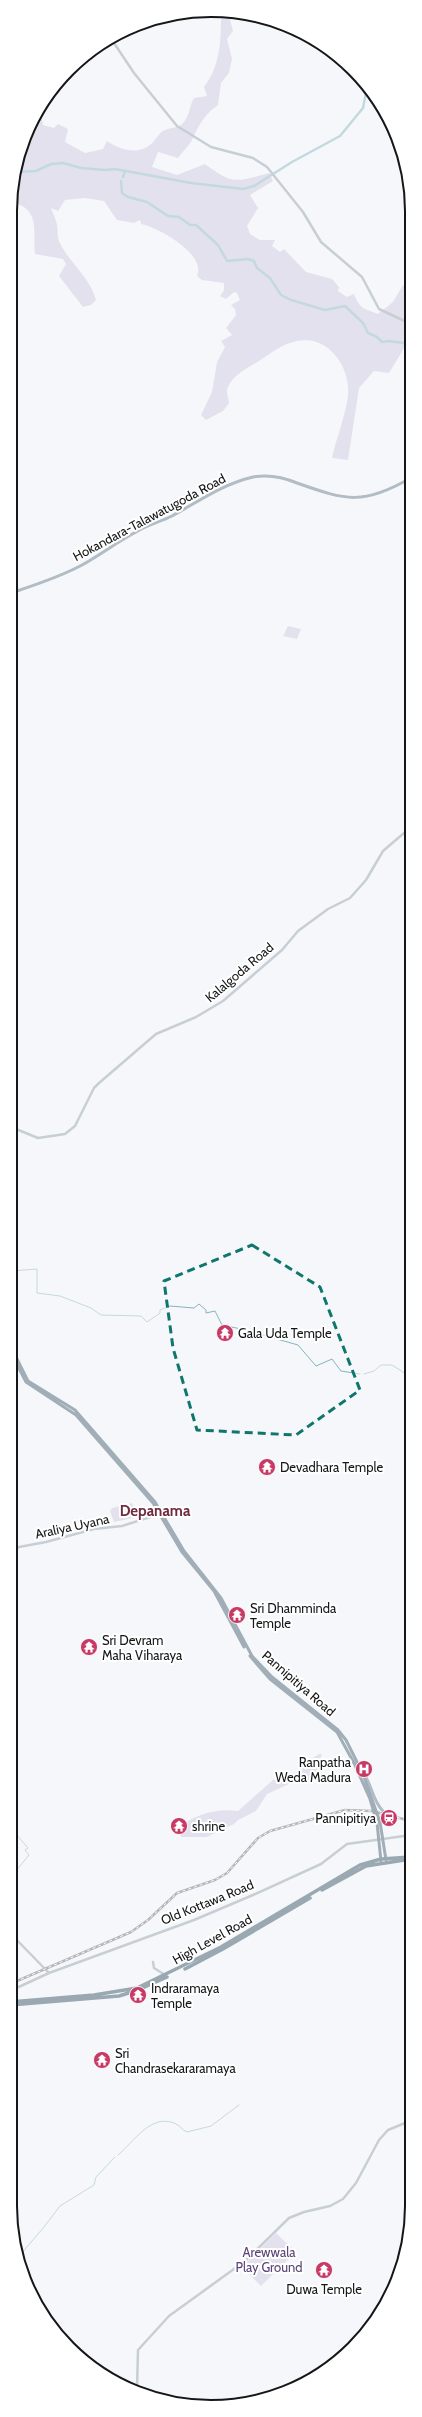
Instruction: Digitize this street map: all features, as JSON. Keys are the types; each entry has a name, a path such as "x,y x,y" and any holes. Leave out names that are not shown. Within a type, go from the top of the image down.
{"highway":[{"name":"High Level Road","path":"17,2002 122,1992 165,1976 221,1947 350,1870 381,1861 405,1858"},
{"name":"High Level Road","path":"17,2003 92,1999 138,1990 223,1949 353,1873 381,1861"}],"main road":[{"name":"Hokandara-Talawatugoda Road","path":"17,591 82,565 137,531 171,517 215,490 236,481 255,476 277,476 335,497 355,499 368,498 390,490 405,481"},
{"name":"Pannipitiya Road","path":"17,1363 28,1381 68,1404 83,1418 144,1487 184,1551 221,1598 252,1656 272,1676 338,1730 346,1740 361,1770 378,1822"},
{"name":"Pannipitiya Road","path":"161,1514 182,1552 214,1591 255,1663 270,1679 337,1732 354,1763 370,1799 378,1822"},
{"path":"351,1757 371,1805 374,1808"},
{"path":"361,1770 372,1788 378,1805 383,1811"},
{"path":"378,1822 386,1860"},
{"path":"381,1838 381,1861"}],"street":[{"path":"114,43 134,73 177,126 216,150 247,157 261,162 303,212 321,242 362,277 380,309 405,321"},
{"name":"Kalalgoda Road","path":"17,1129 38,1138 65,1134 75,1126 94,1088 99,1083 156,1034 196,1017 223,1001 273,958 298,930 328,908 350,898 366,880 383,851 405,832"},
{"name":"Araliya Uyana","path":"17,1548 94,1529 122,1526 161,1514"},
{"name":"Old Kottawa Road","path":"17,1988 49,1973 194,1920 253,1895 321,1864 347,1844 405,1836"},
{"path":"17,1940 49,1973"},
{"path":"153,1962 154,1968 165,1976"},
{"path":"137,2385 138,2350 169,2316 245,2261 289,2218 304,2212 330,2206 343,2199 356,2183 379,2140 388,2130 405,2123"}],"highlighted area":[{"path":"252,1245 320,1287 360,1390 296,1435 197,1430 173,1348 164,1281"}],"green space":[{"path":"221,17 230,18 233,31 227,39 232,59 229,73 221,83 218,105 205,117 191,142 178,158 158,152 152,167 177,175 205,164 222,176 235,180 241,180 269,173 273,181 250,195 258,208 247,226 250,234 260,240 275,240 272,246 280,252 284,249 306,272 332,279 339,287 338,291 347,297 354,294 360,305 378,314 393,302 403,285 405,286 405,347 389,373 374,371 359,388 348,460 332,458 345,412 348,386 343,368 338,359 325,346 307,340 292,342 277,349 245,370 232,381 227,391 229,403 223,411 206,420 201,415 212,392 217,362 225,347 221,341 232,335 226,328 236,315 235,309 231,305 240,300 237,293 234,292 226,299 220,296 224,290 224,283 202,280 197,276 198,268 195,259 188,251 179,243 158,230 141,224 140,220 134,223 117,220 104,201 85,198 65,200 58,211 51,208 57,223 59,241 63,249 89,284 96,300 91,305 83,307 59,276 66,264 63,259 35,254 34,223 32,216 28,210 17,204 21,173 27,149 41,118 43,125 54,128 58,124 68,129 65,142 85,153 103,149 107,141 117,147 128,150 134,151 145,148 150,145 163,131 183,123 187,117 194,98 207,96 204,87 210,79 217,61 221,32"},
{"path":"288,626 301,629 297,639 283,636"},
{"path":"132,1503 138,1517 114,1522 110,1511 112,1508"},
{"path":"319,1754 322,1754 312,1783 300,1779 267,1794 256,1811 207,1837 181,1837 179,1828 185,1823 214,1811 238,1811 273,1780 298,1772 306,1762"},
{"name":"Arewwala Play Ground","path":"276,2233 296,2252 261,2286 242,2267"}],"waterway":[{"path":"21,172 36,171 51,164 63,163 81,168 105,170 115,169 191,183 243,189 254,186 292,162 340,136 363,108 366,94"},
{"path":"123,177 125,171"},
{"path":"121,181 122,193 128,197 147,202 168,216 179,217 190,225 196,225 218,245 227,261 248,259 254,261 257,268 270,278 281,295 291,300 325,310 345,306 363,323 368,333 377,337 382,342 389,341 405,343"},
{"path":"17,1271 37,1269 37,1293 60,1296 91,1308 101,1315 141,1316 147,1322 160,1313 160,1310 170,1306 194,1308 199,1304 206,1310 206,1313 215,1311 222,1325 260,1333"},
{"path":"263,1335 298,1345 316,1366 332,1359 341,1371 360,1374"},
{"path":"364,1374 374,1371 381,1365 392,1365 405,1374"},
{"path":"17,1835 28,1848 25,1850 29,1855 17,1870"},
{"path":"118,2155 143,2131 157,2122 165,2121 174,2123 187,2132 211,2126 239,2105"},
{"path":"23,2252 60,2206 94,2185 96,2177 115,2157"}],"railway":[{"path":"17,1981 131,1932 148,1920 177,1893 215,1880 227,1873 258,1838 270,1831 345,1810 372,1811 405,1819"}],"place":[{"name":"Gala Uda Temple","path":"225,1333"},
{"name":"Devadhara Temple","path":"267,1467"},
{"name":"Sri Dhamminda Temple","path":"237,1615"},
{"name":"Sri Devram Maha Viharaya","path":"89,1647"},
{"name":"Ranpatha Weda Madura","path":"364,1769"},
{"name":"Pannipitiya","path":"389,1818"},
{"name":"shrine","path":"179,1826"},
{"name":"Indraramaya Temple","path":"138,1995"},
{"name":"Sri Chandrasekararamaya","path":"102,2060"},
{"name":"Duwa Temple","path":"324,2270"}],"district":[{"name":"Depanama","path":"155,1511"}]}
